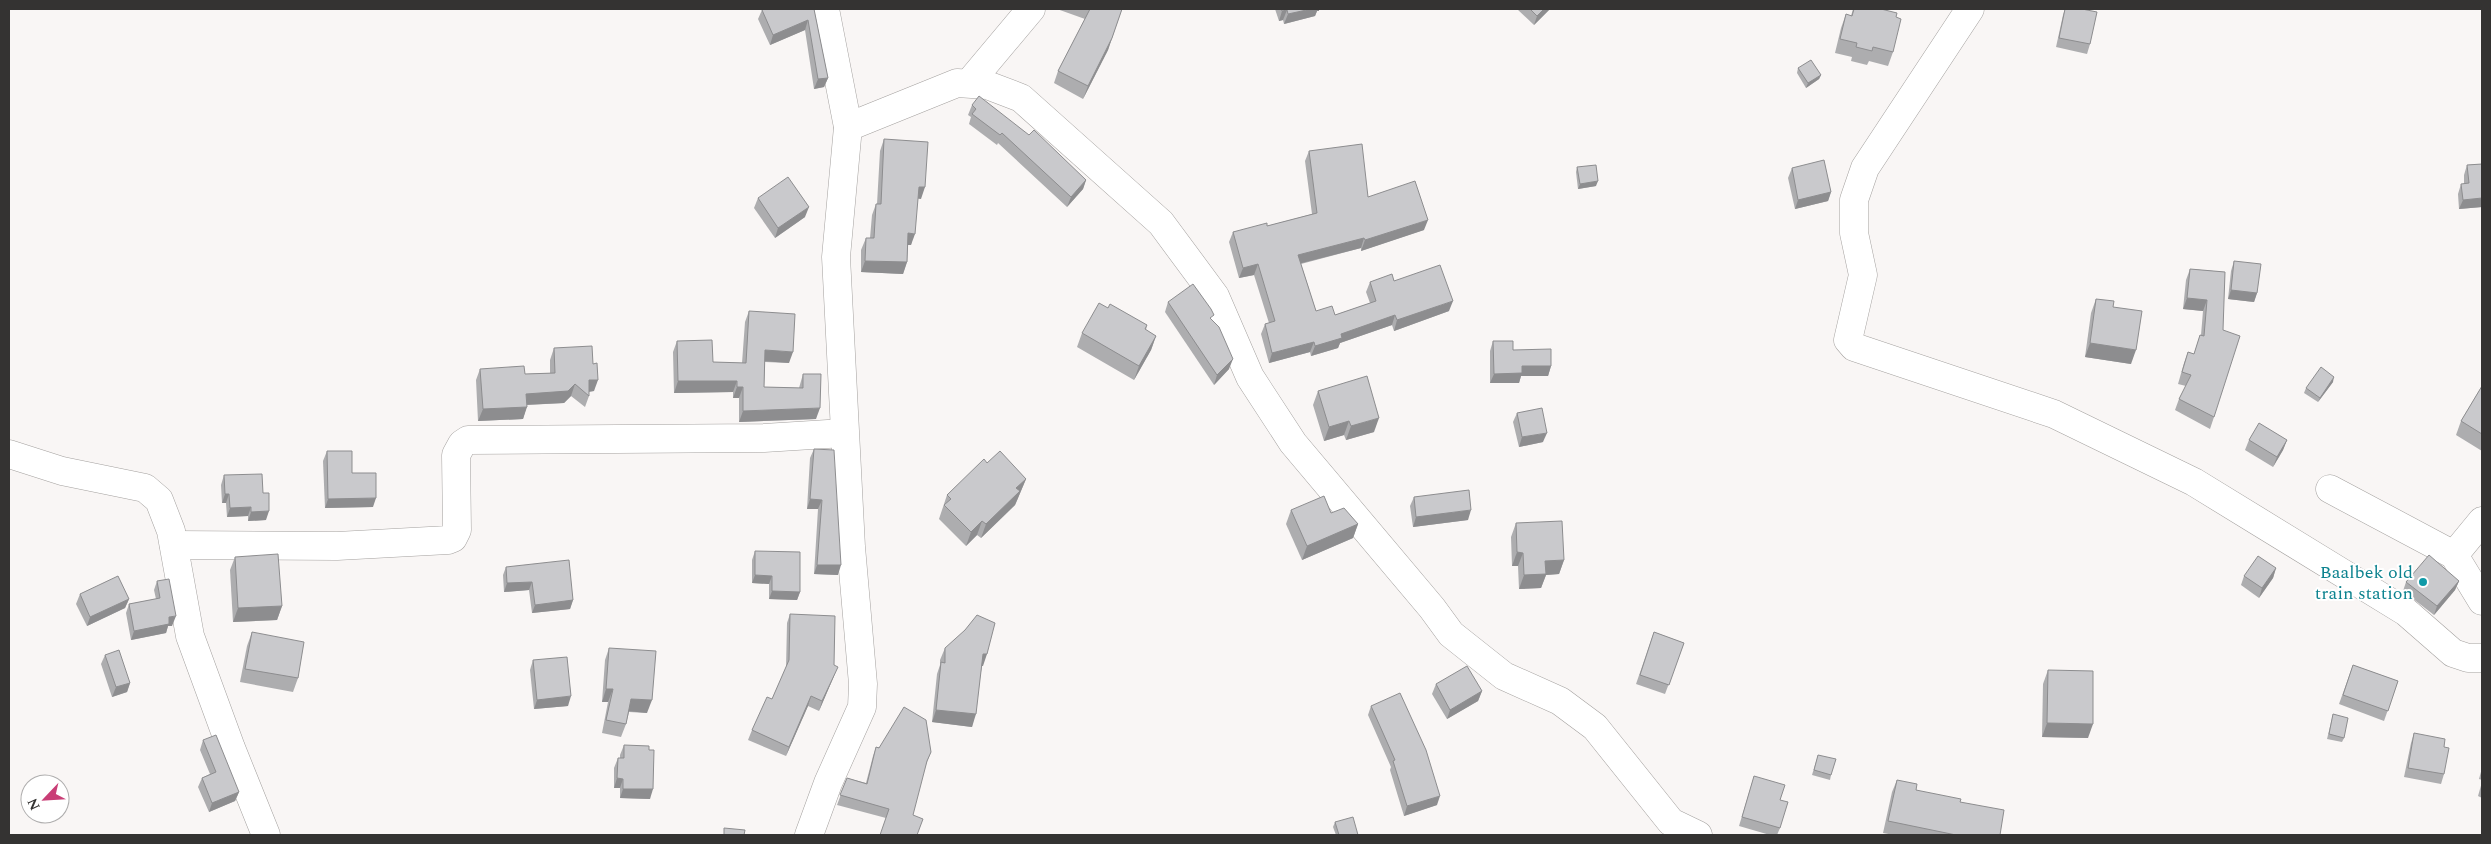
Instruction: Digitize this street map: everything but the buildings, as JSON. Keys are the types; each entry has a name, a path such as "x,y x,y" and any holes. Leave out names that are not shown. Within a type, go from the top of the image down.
{"street":[{"path":"808,835 828,783 862,707 863,684 844,432 836,257 848,127 825,9"},
{"path":"969,83 1031,9"},
{"path":"1970,9 1865,168 1854,200 1854,232 1863,274 1848,340 1851,344 1854,347 2054,414 2194,482 2406,612 2453,653 2468,658 2482,658"},
{"path":"848,127 957,82 987,85 1021,98 1161,223 1215,296 1250,377 1293,443 1432,608 1451,634 1504,676 1560,701 1595,727 1672,828 1698,835"},
{"path":"174,545 337,546 448,540 453,538 458,530 456,455 459,448 468,440 764,438 844,432"},
{"path":"9,454 62,472 145,488 159,500 171,531 190,636 231,748 266,835"},
{"path":"2330,488 2454,556 2482,602"},
{"path":"2454,556 2482,521"}],"place":[{"name":"Baalbek old train station","path":"2423,582"}]}
